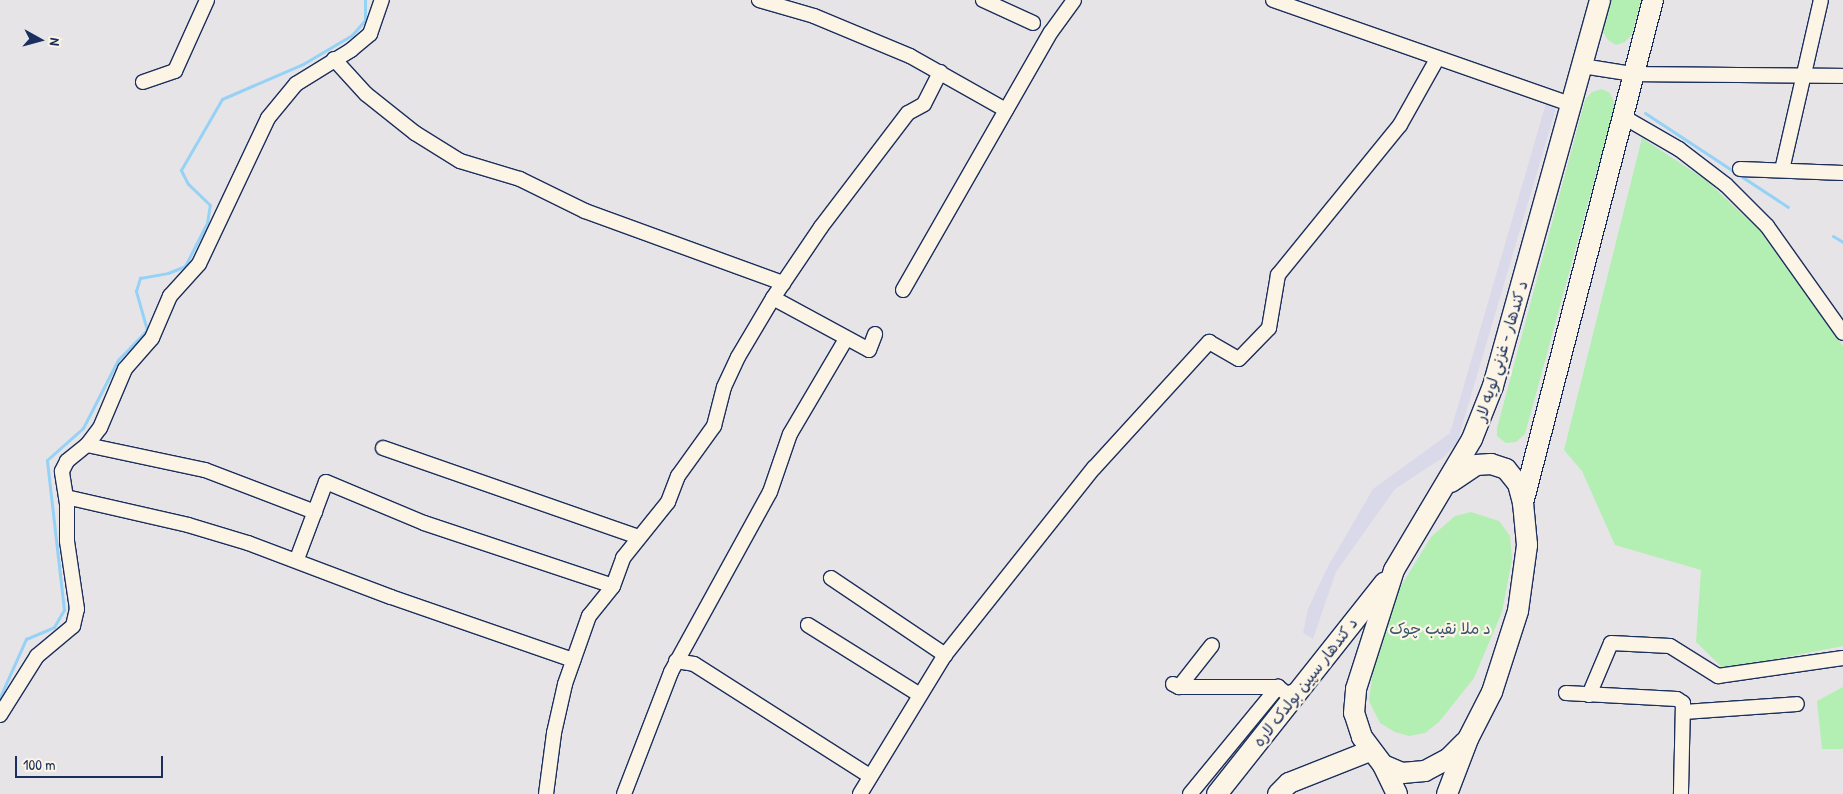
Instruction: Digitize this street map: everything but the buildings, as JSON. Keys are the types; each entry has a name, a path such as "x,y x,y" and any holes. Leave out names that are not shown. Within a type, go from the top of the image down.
{"highway":[{"name":"د کندهار - غزني لويه لار","path":"1397,794 1354,713 1356,689 1394,570 1472,439 1493,386 1573,105 1600,0"},
{"path":"1523,503 1653,0"},
{"path":"1442,490 1459,474 1476,465 1491,464 1506,469 1518,484 1523,503 1527,544 1518,612 1492,692 1468,738 1447,794"},
{"name":"د کندهار سپین بولدک لاره","path":"1217,794 1394,570"},
{"path":"1278,794 1289,783 1311,775 1377,758 1402,773 1425,771 1448,759 1468,738"}],"street":[{"path":"143,82 175,71 207,0"},
{"path":"0,715 37,656 73,626 77,609 67,541 66,497 62,471 67,461 87,445 100,428 125,369 152,338 170,296 199,264 268,118 296,84 370,34 382,0"},
{"path":"760,0 814,16 910,56 1006,110"},
{"path":"983,0 1033,23"},
{"path":"903,290 1051,32 1074,0"},
{"path":"1273,0 1410,46 1437,59 1573,105"},
{"path":"1782,170 1821,0"},
{"path":"334,59 366,94 415,133 460,161 520,179 586,211 783,283"},
{"path":"860,794 945,655 1094,468 1209,342 1239,359 1269,328 1278,275 1400,124 1437,59"},
{"path":"1582,66 1633,74 1843,76"},
{"path":"546,794 554,733 573,660 589,616 613,586 623,558 668,502 678,476 714,426 724,387 738,357 773,298 821,227 908,113 924,104 940,72"},
{"path":"1622,116 1679,149 1726,185 1768,226 1843,333"},
{"path":"1740,169 1843,173"},
{"path":"773,298 869,350 875,334"},
{"path":"624,794 676,661 770,492 790,434 852,342"},
{"path":"87,445 206,470 315,512"},
{"path":"383,448 638,537"},
{"path":"297,559 326,482 424,523 613,586"},
{"path":"66,497 188,524 297,559 391,597 573,660"},
{"path":"831,578 945,655"},
{"path":"808,625 920,695"},
{"path":"1590,695 1611,643 1670,646 1718,676 1843,658"},
{"path":"1212,644 1176,685 1278,687 1287,694 1301,688"},
{"path":"676,661 694,664 870,776"},
{"path":"1190,794 1278,687"},
{"path":"1566,694 1678,699 1683,703 1681,794"},
{"path":"1684,712 1797,704"},
{"path":"1295,794 1311,775"}],"shaded area":[{"path":"1546,103 1557,105 1457,443 1444,457 1395,489 1336,572 1313,639 1303,633 1308,609 1327,568 1373,489 1450,433"}],"green space":[{"path":"1610,0 1641,0 1632,34 1625,42 1616,45 1608,40 1603,32"},
{"path":"1602,89 1610,93 1615,104 1525,434 1516,442 1506,443 1497,436 1497,428 1585,100 1592,92"},
{"path":"1642,138 1706,180 1760,231 1843,346 1843,646 1724,669 1696,642 1701,570 1615,545 1582,471 1564,450"},
{"name":"د ملا نقيب چوک","path":"1471,512 1499,521 1510,536 1512,559 1502,612 1474,678 1439,722 1425,733 1409,736 1395,732 1380,723 1369,701 1375,656 1395,596 1431,537 1455,516"},
{"path":"1843,687 1843,749 1822,749 1817,701"}],"waterway":[{"path":"0,697 26,639 54,627 64,610 47,460 83,428 118,360 147,330 136,291 140,278 168,273 185,266 207,223 210,205 188,184 181,170 222,99 303,64 352,35 365,20 365,0"},
{"path":"1645,113 1788,207"},
{"path":"1833,236 1843,242"}]}
